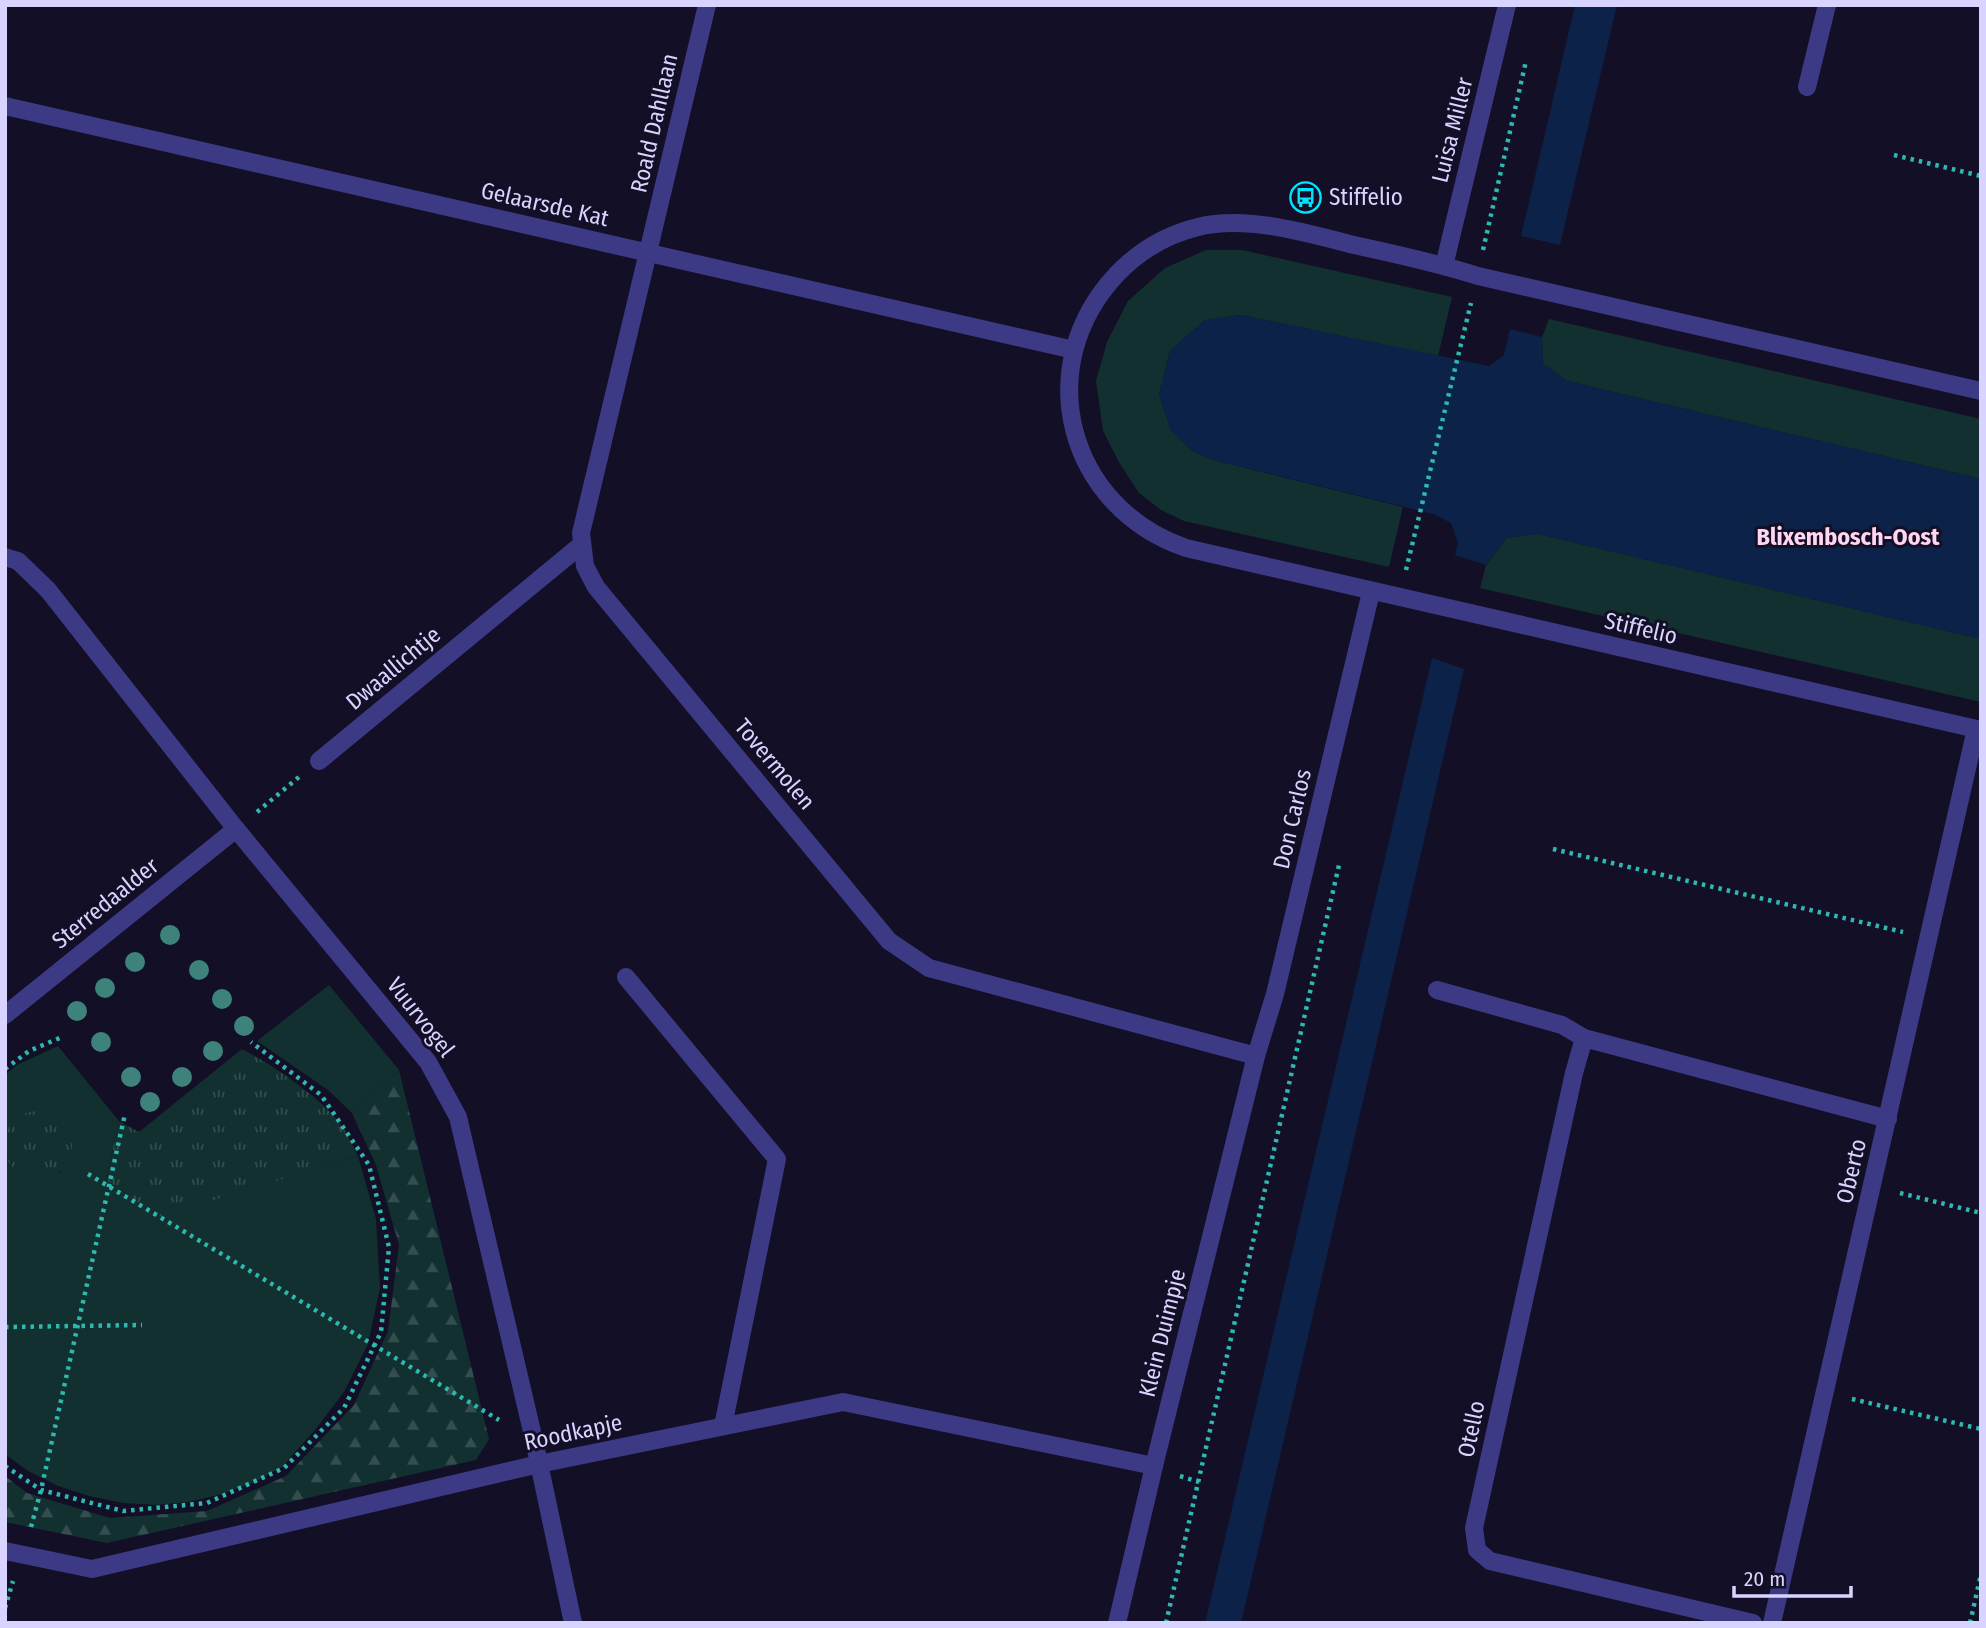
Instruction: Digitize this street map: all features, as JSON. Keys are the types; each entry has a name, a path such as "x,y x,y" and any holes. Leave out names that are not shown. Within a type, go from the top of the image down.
{"street":[{"name":"Roald Dahllaan","path":"648,252 707,5"},
{"name":"Luisa Miller","path":"1444,266 1507,5"},
{"path":"1807,87 1827,5"},
{"name":"Gelaarsde Kat","path":"5,106 1074,350"},
{"name":"Stiffelio","path":"1978,730 1371,592 1164,541 1120,509 1092,475 1076,433 1069,392 1069,371 1079,334 1096,299 1125,265 1147,247 1165,238 1201,226 1243,223 1297,231 1478,276 1981,391"},
{"name":"Tovermolen","path":"648,252 580,533 585,566 596,587 889,941 929,968 1256,1056"},
{"name":"Dwaallichtje","path":"319,761 581,545"},
{"name":"Vuurvogel","path":"5,557 18,561 48,590 236,829 428,1062 458,1117 534,1440 573,1623"},
{"name":"Don Carlos","path":"1256,1056 1275,994 1371,592"},
{"name":"Oberto","path":"1772,1623 1978,730"},
{"name":"Sterredaalder","path":"5,1015 236,829"},
{"path":"626,977 777,1159 723,1426"},
{"path":"1437,990 1562,1025 1584,1038 1888,1119"},
{"name":"Otello","path":"1584,1038 1474,1528 1477,1550 1490,1561 1753,1623"},
{"name":"Klein Duimpje","path":"1118,1623 1154,1466 1256,1056"},
{"name":"Roodkapje","path":"5,1551 92,1569 539,1464 843,1402 1154,1466"}],"path":[{"path":"1478,276 1527,59"},
{"path":"1894,155 1981,176"},
{"path":"1405,575 1472,302"},
{"path":"236,829 319,761"},
{"path":"1553,849 1928,938"},
{"path":"5,1069 29,1051 62,1037"},
{"path":"5,1466 41,1490 123,1511 208,1503 284,1468 344,1408 381,1332 389,1247 369,1165 321,1095 251,1042"},
{"path":"1166,1623 1293,1067"},
{"path":"24,1555 125,1114"},
{"path":"88,1174 534,1440"},
{"path":"1872,1187 1981,1213"},
{"path":"5,1327 142,1325"},
{"path":"1825,1393 1981,1429"},
{"path":"1970,1623 1981,1574"}],"green space":[{"path":"1206,250 1242,250 1452,297 1438,356 1241,315 1205,320 1170,351 1159,395 1171,430 1192,451 1214,460 1403,507 1389,567 1184,521 1161,510 1139,493 1120,464 1103,431 1096,381 1107,342 1128,301 1165,268"},
{"path":"1549,319 1981,419 1981,479 1567,381 1543,364 1542,337"},
{"path":"1538,534 1981,639 1981,702 1480,588 1486,565 1506,538"},
{"path":"329,985 399,1070 352,1113 328,1090 257,1041"},
{"path":"58,1046 119,1121 106,1180 158,1216 358,1156 376,1219 380,1288 368,1344 344,1392 315,1430 282,1467 253,1483 189,1502 156,1505 123,1503 58,1486 28,1471 5,1454 5,1156 16,1169 30,1177 45,1177 61,1171 6,1130 5,1135 5,1075 17,1065"},
{"path":"242,1049 281,1072 319,1101 342,1126 358,1156 158,1217 106,1180 119,1121 139,1132"},
{"path":"399,1070 489,1439 476,1460 107,1543 5,1522 5,1476 27,1493 110,1518 207,1511 286,1476 354,1405 388,1331 399,1245 376,1165 352,1113"},
{"path":"38,1111 51,1114 62,1121 69,1132 72,1145 69,1158 62,1169 51,1176 38,1179 25,1176 14,1169 7,1158 4,1145 7,1132 14,1121 25,1114"}],"water":[{"path":"1575,5 1617,5 1560,245 1521,236"},
{"path":"1241,315 1489,366 1504,355 1510,329 1542,337 1543,364 1567,381 1981,479 1981,639 1538,534 1506,538 1486,565 1455,555 1458,543 1451,523 1433,514 1214,460 1192,451 1171,431 1159,395 1170,351 1205,320"},
{"path":"1432,658 1464,669 1241,1623 1205,1623"}],"place":[{"name":"Stiffelio","path":"1306,197"}],"district":[{"name":"Blixembosch-Oost","path":"1848,537"}]}
